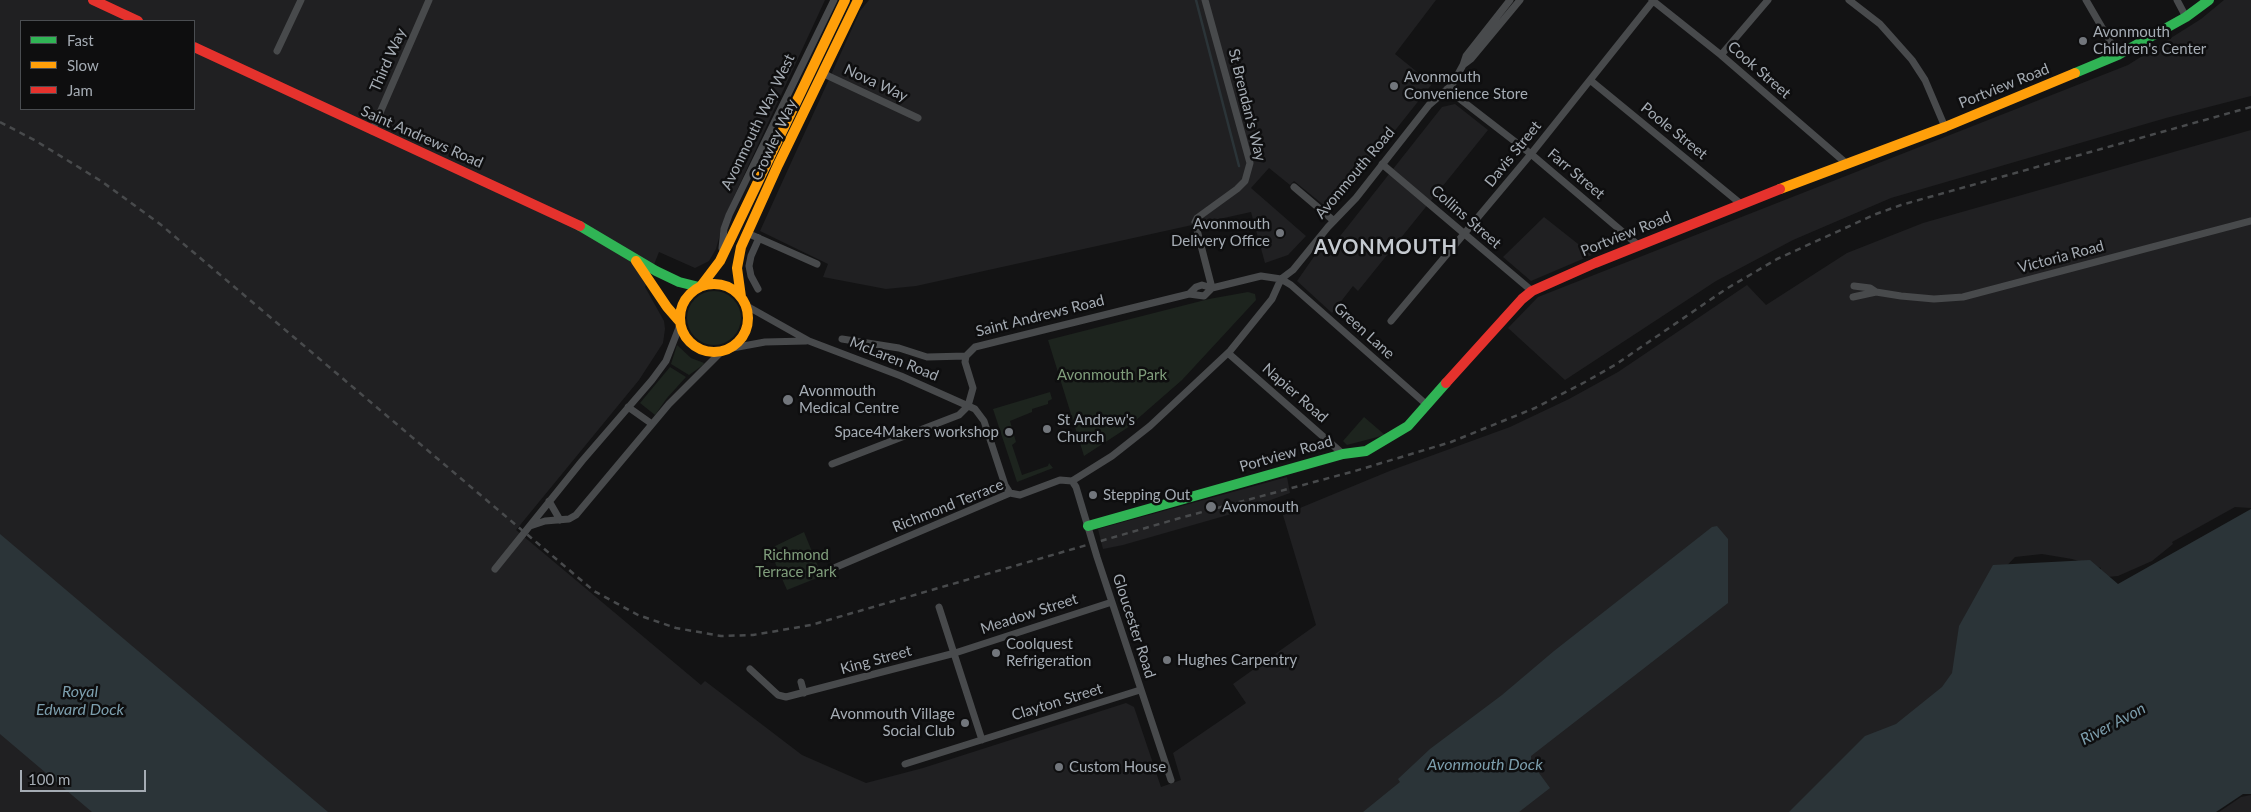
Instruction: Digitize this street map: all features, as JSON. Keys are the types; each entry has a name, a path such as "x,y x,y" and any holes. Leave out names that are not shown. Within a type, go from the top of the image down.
{"main road":[{"path":"93,0 136,20"},
{"name":"Crowley Way","path":"700,287 720,261 845,0"},
{"name":"Crowley Way","path":"743,301 737,262 747,233 858,0"},
{"name":"Portview Road","path":"1088,526 1343,454 1366,450 1392,438 1408,426 1522,299 1532,292 1638,245 1945,127 2118,55 2186,17 2209,0"},
{"name":"Saint Andrews Road","path":"195,47 580,226 635,260 679,282 700,287"},
{"name":"Saint Andrews Road","path":"635,260 666,307 680,323"},
{"path":"712,284 723,285 733,290 743,301 748,316 746,328 737,343 725,350 712,352 696,347 684,335 680,323 682,304 689,294 700,287 712,284"}],"street":[{"path":"278,51 301,0"},
{"name":"Third Way","path":"372,131 429,0"},
{"name":"Avonmouth Way West","path":"720,261 724,230 729,215 834,0"},
{"name":"St Brendan's Way","path":"1206,0 1250,163 1245,181 1237,189 1196,218 1196,226 1212,288"},
{"name":"Avonmouth Road","path":"1072,481 1112,456 1144,431 1228,353 1272,299 1281,279 1302,261 1334,221 1356,198 1429,105 1454,81 1466,56 1510,0"},
{"name":"Avonmouth Road","path":"1463,65 1471,59 1520,0"},
{"path":"1721,55 1768,0"},
{"path":"1849,0 1880,24 1912,60 1925,80 1945,127"},
{"path":"2086,0 2118,55"},
{"path":"2177,0 2186,17"},
{"name":"Cook Street","path":"1652,1 1721,55 1847,164"},
{"name":"Davis Street","path":"1391,321 1531,154 1652,1"},
{"name":"Nova Way","path":"822,73 918,118"},
{"name":"Poole Street","path":"1590,80 1741,204"},
{"name":"Farr Street","path":"1447,89 1531,154 1638,245"},
{"name":"Collins Street","path":"1382,164 1466,233 1532,292"},
{"path":"1294,188 1334,221"},
{"name":"Victoria Road","path":"1853,297 1876,292 1934,299 1962,297 2251,221"},
{"path":"747,233 817,264"},
{"path":"758,289 751,276 749,266 759,238"},
{"name":"Saint Andrews Road","path":"842,339 900,348 927,357 966,356 975,347 1190,294 1204,296 1212,288 1261,276 1281,279"},
{"name":"Green Lane","path":"1281,279 1291,285 1427,405"},
{"name":"Victoria Road","path":"1854,286 1870,288 1876,292"},
{"name":"McLaren Road","path":"743,301 809,341 901,376 979,412 984,421 1005,485 1010,492"},
{"path":"495,569 666,360 680,323"},
{"name":"McLaren Road","path":"725,350 765,342 809,341"},
{"path":"530,526 573,517 580,512 652,424 686,386 725,350"},
{"name":"Napier Road","path":"1228,353 1343,454"},
{"path":"832,464 959,415 968,406 973,388 965,362 966,356"},
{"path":"628,406 652,424"},
{"name":"Richmond Terrace","path":"834,568 1010,492 1016,496 1060,480 1072,481"},
{"name":"Gloucester Road","path":"1072,481 1171,780"},
{"path":"550,501 560,520"},
{"name":"Meadow Street","path":"955,653 1112,602"},
{"path":"939,607 982,740"},
{"name":"King Street","path":"750,669 783,697 955,653"},
{"path":"802,682 804,693"},
{"name":"Clayton Street","path":"905,764 1140,690"}],"shaded area":[{"path":"0,0 825,0 725,216 716,249 709,261 695,268 659,252 645,287 664,321 663,343 639,380 516,530 701,685 705,681 802,755 866,783 923,768 1126,703 1134,707 1161,787 1181,780 1173,753 1246,703 1233,684 1316,625 1283,515 1392,470 1510,427 1569,399 1618,372 1747,285 1766,305 1847,253 1923,223 2251,130 2251,508 2235,507 2172,542 2173,544 2152,561 2118,576 2107,577 2100,572 2101,568 2072,559 2042,554 2015,557 1995,578 1958,681 1802,812 0,812"},
{"path":"869,0 1436,0 1395,54 1432,84 1331,211 1294,181 1290,185 1269,168 1251,188 1306,236 1288,255 1265,263 1251,212 916,286 886,289 823,277 828,264 760,231 860,11"},
{"path":"2224,0 2251,0 2251,96 2166,118 1891,198 1793,240 1716,281 1565,380 1508,328 1538,297 2128,65 2201,19"},
{"path":"1455,104 1488,130 1358,291 1353,286 1332,313 1297,281 1320,248 1337,240 1442,107"},
{"path":"1544,217 1592,255 1531,281 1503,257"},
{"path":"1287,477 1290,493 1235,513 1103,549 1098,529"},
{"path":"2251,795 2251,812 2219,812 2241,797"}],"green space":[{"path":"714,291 733,299 741,318 733,337 714,345 695,337 687,318 695,299"},
{"name":"Avonmouth Park","path":"1248,292 1255,294 1256,300 1182,380 1127,428 1084,456 1048,340 1209,299"},
{"path":"677,345 691,358 704,363 703,365 689,375 671,364"},
{"path":"670,367 686,377 655,415 640,403"},
{"path":"1050,392 1052,399 1048,401 1048,404 1032,409 1032,412 1010,421 1016,442 1012,445 1022,475 1048,466 1049,463 1053,468 1017,482 993,409"},
{"path":"1364,417 1385,435 1347,445 1343,441"},
{"name":"Richmond Terrace Park","path":"804,532 822,576 787,590 769,549"}],"water":[{"name":"River Avon","path":"2251,509 2251,794 2243,794 2216,812 1789,812 1865,736 1896,724 1942,687 1952,673 1959,626 1993,565 2090,560 2118,584"},
{"name":"Avonmouth Dock","path":"1717,526 1728,539 1728,603 1531,756 1531,762 1550,788 1519,812 1363,812 1400,782 1398,779 1430,749 1502,695 1554,651 1712,527"},
{"name":"Royal Edward Dock","path":"0,534 328,812 92,812 0,734"}],"waterway":[{"path":"1196,0 1239,166"}],"railway":[{"path":"0,122 36,141 101,181 160,224 594,591 638,615 676,628 721,636 753,635 811,625 1451,442 1535,408 1585,382 1615,365 1726,289 1777,259 1876,214 1901,205 2251,107"}],"traffic: fast":[{"path":"2075,73 2118,55 2186,17 2209,0"},
{"path":"580,226 656,271 679,282 699,287"},
{"path":"1088,526 1343,454 1366,451 1408,426 1446,383"}],"traffic: slow":[{"path":"701,286 720,261 845,0"},
{"path":"741,297 737,268 741,247 778,165 858,0"},
{"path":"1780,189 1945,127 2075,73"},
{"path":"636,261 667,307 680,322"},
{"path":"714,284 727,287 738,294 745,305 748,318 745,331 738,342 727,349 714,352 701,349 690,342 683,331 680,318 683,305 690,294 701,287 714,284"}],"traffic: jam":[{"path":"93,0 136,20"},
{"path":"195,47 580,226"},
{"path":"1446,383 1522,299 1532,291 1595,263 1780,189"}],"place":[{"name":"Avonmouth Children's Center","path":"2083,41"},
{"name":"Avonmouth Convenience Store","path":"1394,86"},
{"name":"Avonmouth Delivery Office","path":"1280,233"},
{"name":"Avonmouth Medical Centre","path":"788,400"},
{"name":"St Andrew's Church","path":"1047,429"},
{"name":"Space4Makers workshop","path":"1009,432"},
{"name":"Stepping Out","path":"1093,495"},
{"name":"Avonmouth","path":"1211,507"},
{"name":"Coolquest Refrigeration","path":"996,653"},
{"name":"Hughes Carpentry","path":"1167,660"},
{"name":"Avonmouth Village Social Club","path":"965,723"},
{"name":"Custom House","path":"1059,767"}],"district":[{"name":"AVONMOUTH","path":"1386,248"}]}
